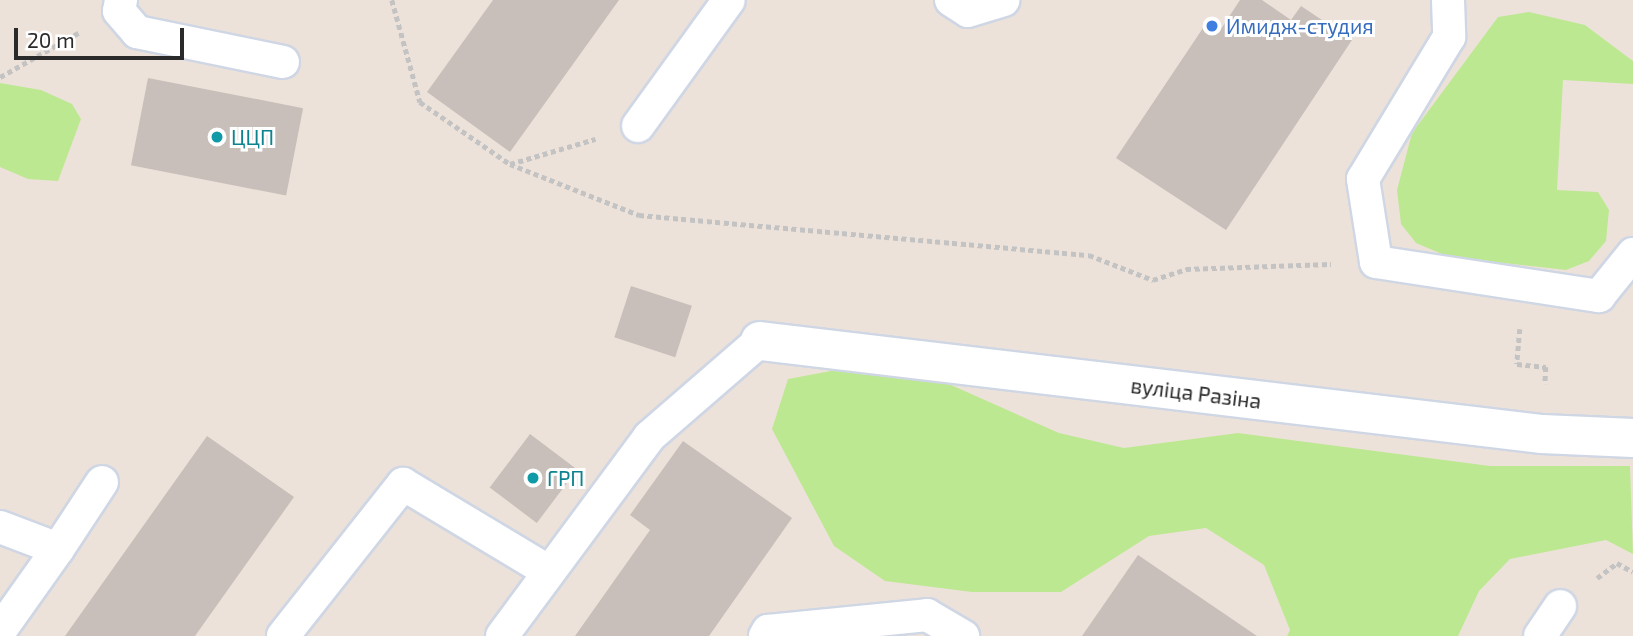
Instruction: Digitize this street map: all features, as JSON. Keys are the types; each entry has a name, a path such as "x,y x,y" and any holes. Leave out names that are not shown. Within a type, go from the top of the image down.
{"street":[{"name":"вуліца Разіна","path":"760,341 1542,434 1633,438"}],"lane":[{"path":"121,0 119,11 137,32 283,62"},
{"path":"638,126 729,0"},
{"path":"951,0 968,11 1003,0"},
{"path":"1448,0 1449,37 1363,179 1377,262 1524,287 1599,296 1633,254"},
{"path":"502,636 547,570 649,437 760,341"},
{"path":"0,631 102,482"},
{"path":"283,636 403,484 547,570"},
{"path":"0,527 58,549"},
{"path":"1540,636 1560,606"},
{"path":"765,636 768,631 927,615 963,636"}],"path":[{"path":"392,0 419,102 510,164 639,215 1089,255 1153,280 1186,269 1377,262"},
{"path":"0,77 44,52"},
{"path":"510,164 638,126"},
{"path":"1524,287 1517,364 1546,367 1542,434"}],"green space":[{"path":"1529,12 1585,25 1633,61 1633,84 1563,80 1557,190 1598,192 1609,210 1606,241 1589,261 1566,270 1449,257 1416,243 1401,224 1397,190 1412,133 1498,17"},
{"path":"0,83 41,90 72,104 81,119 58,181 28,179 0,167"},
{"path":"836,370 942,381 1059,433 1124,448 1238,433 1490,466 1630,466 1633,554 1606,540 1510,559 1479,591 1458,636 1287,636 1290,630 1264,565 1206,528 1149,536 1061,592 972,592 885,581 834,546 772,429 788,379"}],"building":[{"path":"493,0 619,0 510,152 427,92"},
{"path":"1240,0 1262,0 1291,20 1301,6 1352,40 1226,230 1116,158 1207,22 1219,32"},
{"name":"ЦЦП","path":"148,78 303,108 286,196 131,165"},
{"path":"631,286 692,306 675,357 614,337"},
{"name":"ГРП","path":"530,434 577,470 537,523 490,488"},
{"path":"207,436 294,497 195,636 65,636"},
{"path":"683,441 792,518 709,636 575,636 650,530 630,515"},
{"path":"1138,555 1257,636 1082,636"}],"place":[{"name":"Имидж-студия","path":"1212,26"},
{"name":"ЦЦП","path":"217,137"},
{"name":"ГРП","path":"533,478"}]}
